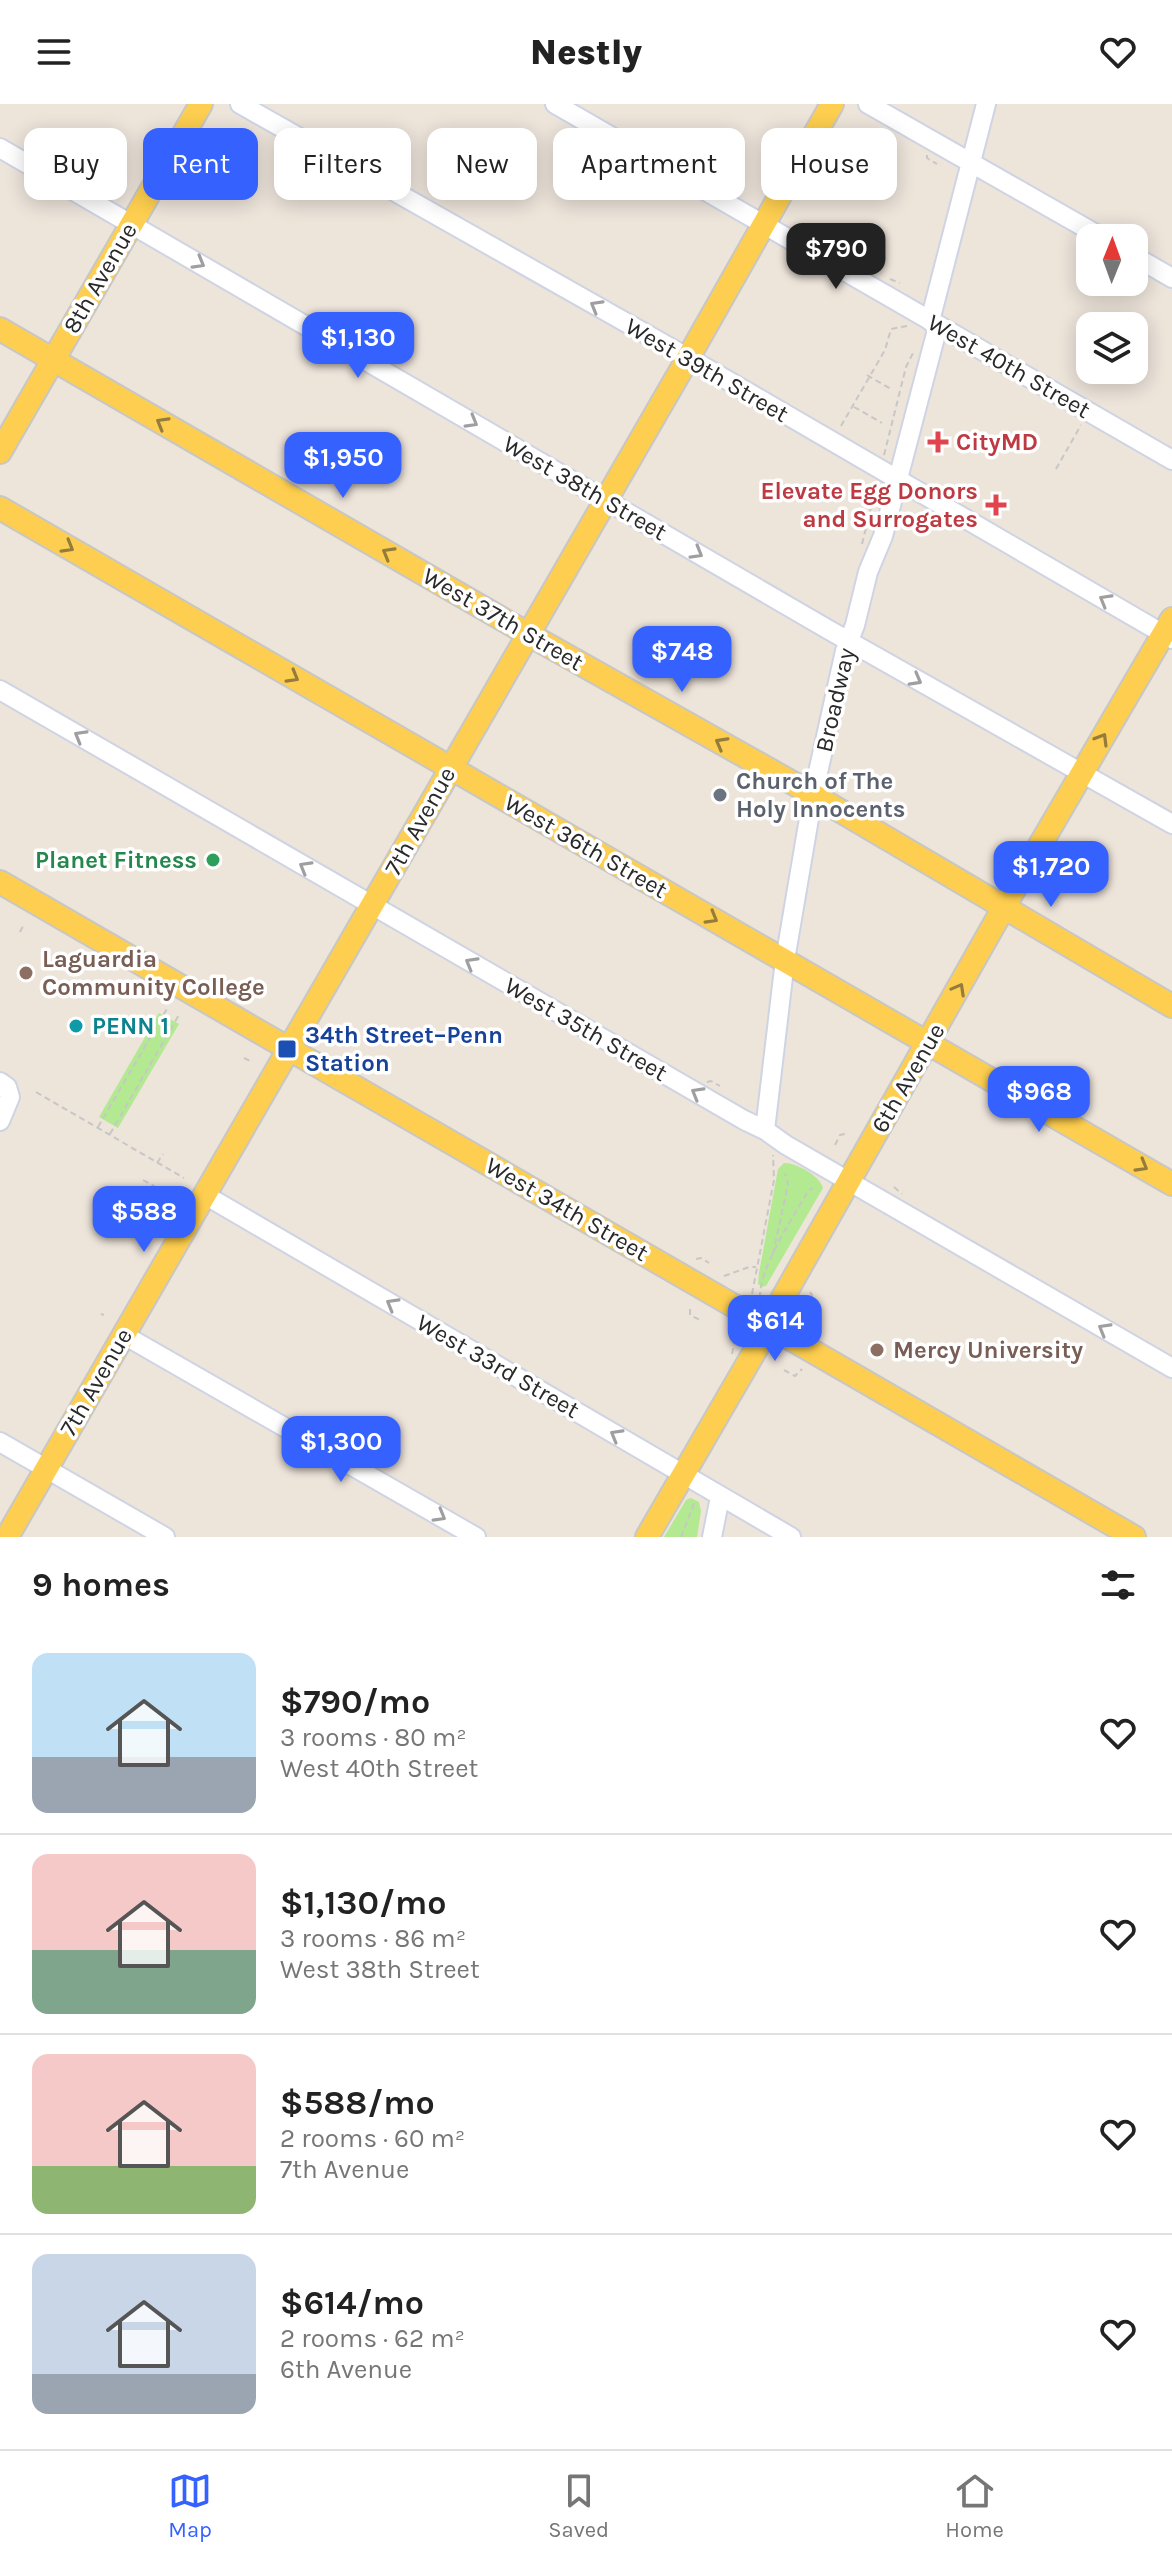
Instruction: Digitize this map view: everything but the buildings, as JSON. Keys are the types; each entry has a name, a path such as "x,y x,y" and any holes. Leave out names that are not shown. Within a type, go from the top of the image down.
{"main road":[{"name":"8th Avenue","path":"0,452 201,104"},
{"name":"7th Avenue","path":"7,1537 832,104"},
{"name":"West 37th Street","path":"0,329 813,795 1172,1006"},
{"name":"West 36th Street","path":"0,508 929,1044 1048,1102 1172,1184"},
{"name":"6th Avenue","path":"647,1537 1082,772 1169,631"},
{"name":"West 34th Street","path":"0,882 1134,1537"}],"street":[{"name":"West 39th Street","path":"240,104 1169,631"},
{"name":"West 40th Street","path":"555,104 1172,460"},
{"path":"868,104 1079,224"},
{"name":"Broadway","path":"765,1130 785,960 813,795 849,641 898,479 986,104"},
{"name":"West 38th Street","path":"0,148 849,641 1172,824"},
{"path":"1148,264 1172,278"},
{"name":"West 35th Street","path":"0,690 1172,1368"},
{"path":"0,1121 10,1097 7,1087 1,1082"},
{"name":"West 33rd Street","path":"205,1195 791,1537"},
{"path":"124,1335 476,1537"},
{"path":"0,1442 165,1537"},
{"path":"712,1537 721,1491"},
{"path":"108,1527 118,1510"}],"path":[{"path":"930,160 937,164"},
{"path":"894,280 900,283"},
{"path":"839,430 885,350 891,329 908,325"},
{"path":"883,460 906,367 917,347"},
{"path":"869,376 891,389"},
{"path":"853,407 882,423"},
{"path":"1056,469 1082,424"},
{"path":"20,932 24,924"},
{"path":"97,1128 168,1007"},
{"path":"109,1135 180,1013"},
{"path":"244,1058 250,1061"},
{"path":"713,1082 720,1086"},
{"path":"36,1092 184,1178"},
{"path":"835,1145 840,1135 845,1134"},
{"path":"750,1299 774,1180 772,1151"},
{"path":"157,1163 163,1154"},
{"path":"772,1257 788,1184 785,1173"},
{"path":"143,1180 173,1197"},
{"path":"894,1187 901,1191"},
{"path":"760,1298 760,1289 772,1257 808,1191 813,1188"},
{"path":"696,1259 701,1258 709,1263"},
{"path":"724,1276 749,1267 767,1269"},
{"path":"806,1305 812,1295 810,1292"},
{"path":"690,1309 690,1315 700,1320"},
{"path":"784,1370 795,1376 802,1369"},
{"path":"681,1537 696,1499"}],"green space":[{"path":"159,1013 179,1024 118,1128 99,1117"},
{"path":"784,1163 807,1171 823,1188 766,1286 762,1287 758,1284 759,1273 778,1169"},
{"path":"691,1498 699,1502 701,1511 697,1537 664,1537 686,1500"}],"place":[{"name":"CityMD","path":"938,442"},
{"name":"Elevate Egg Donors and Surrogates","path":"996,505"},
{"name":"Church of The Holy Innocents","path":"720,795"},
{"name":"Planet Fitness","path":"213,860"},
{"name":"Laguardia Community College","path":"26,973"},
{"name":"PENN 1","path":"76,1026"},
{"name":"34th Street–Penn Station","path":"287,1049"},
{"name":"Mercy University","path":"877,1350"}]}
